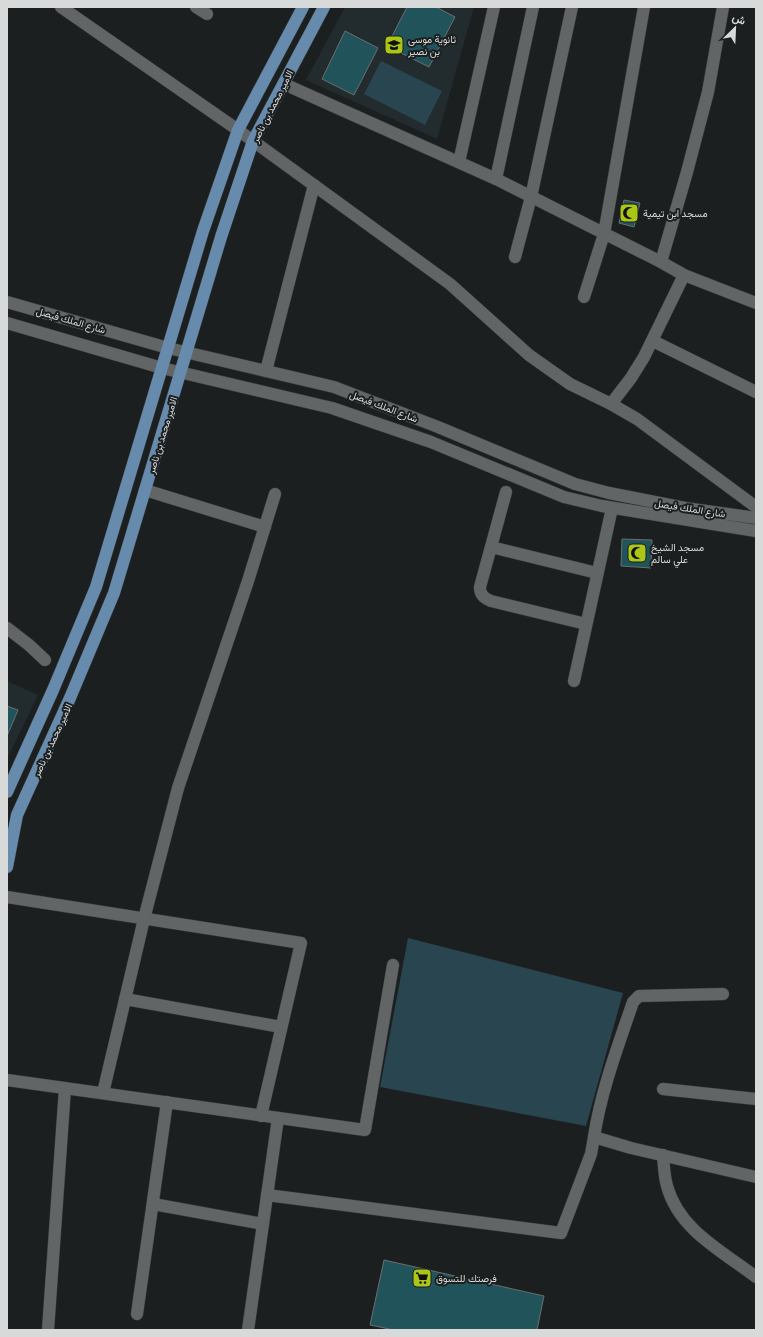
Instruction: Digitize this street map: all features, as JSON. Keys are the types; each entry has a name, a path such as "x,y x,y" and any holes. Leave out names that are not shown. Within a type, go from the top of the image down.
{"main road":[{"name":"الامير محمد بن ناصر","path":"7,792 53,690 96,587 203,231 238,130 303,7"},
{"name":"الامير محمد بن ناصر","path":"7,867 17,815 70,698 114,594 221,237 253,141 324,7"}],"street":[{"path":"61,7 238,130 450,284 529,355 570,384 611,404 636,419 756,506"},
{"path":"196,7 207,14"},
{"path":"458,162 494,7"},
{"path":"496,179 533,7"},
{"path":"515,257 531,197 572,7"},
{"path":"584,297 604,234 644,7"},
{"path":"661,262 708,92 723,7"},
{"path":"284,84 496,179 684,275 755,300"},
{"path":"266,371 314,185"},
{"path":"611,404 631,378 653,341 684,275"},
{"name":"شارع الملك فيصل","path":"7,302 168,348 334,387 438,427 575,484 610,493 685,508 756,518"},
{"name":"شارع الملك فيصل","path":"7,323 180,373 332,408 431,442 564,497 612,508 756,531"},
{"path":"653,341 756,392"},
{"path":"145,490 265,527"},
{"path":"506,492 480,587 480,593 484,598 491,601 586,624"},
{"path":"103,1093 144,918 178,788 248,581 275,494"},
{"path":"574,680 612,508"},
{"path":"491,547 597,573"},
{"path":"7,628 45,660"},
{"path":"7,897 301,943 261,1116"},
{"path":"7,1080 365,1130 393,965"},
{"path":"267,1194 561,1234 591,1154 596,1121 611,1066 633,1002 639,996 723,994"},
{"path":"125,1000 281,1027"},
{"path":"48,1330 65,1088"},
{"path":"663,1089 756,1099"},
{"path":"137,1314 167,1102"},
{"path":"248,1330 278,1118"},
{"path":"594,1137 631,1148 756,1177"},
{"path":"663,1155 667,1185 676,1207 693,1230 756,1277"},
{"path":"153,1204 263,1224"}],"shaded area":[{"name":"ثانوية موسى بن نصير","path":"345,7 474,7 437,139 306,80"},
{"path":"381,61 442,91 425,125 364,94"},
{"path":"7,681 38,695 7,759"},
{"path":"408,938 623,993 586,1126 380,1087"}],"building":[{"path":"407,7 436,7 455,17 429,67 387,46"},
{"path":"345,31 378,48 354,95 322,79"},
{"name":"مسجد ابن تيمية","path":"624,200 640,203 634,227 619,223"},
{"name":"مسجد الشيخ علي سالم","path":"622,539 652,540 651,568 621,566"},
{"path":"7,706 18,710 7,736"},
{"name":"فرصتك للتسوق","path":"384,1260 544,1296 537,1330 394,1330 370,1325"}],"place":[{"name":"ثانوية موسى بن نصير","path":"394,45"},
{"name":"مسجد ابن تيمية","path":"629,213"},
{"name":"مسجد الشيخ علي سالم","path":"637,553"},
{"name":"فرصتك للتسوق","path":"422,1278"}]}
